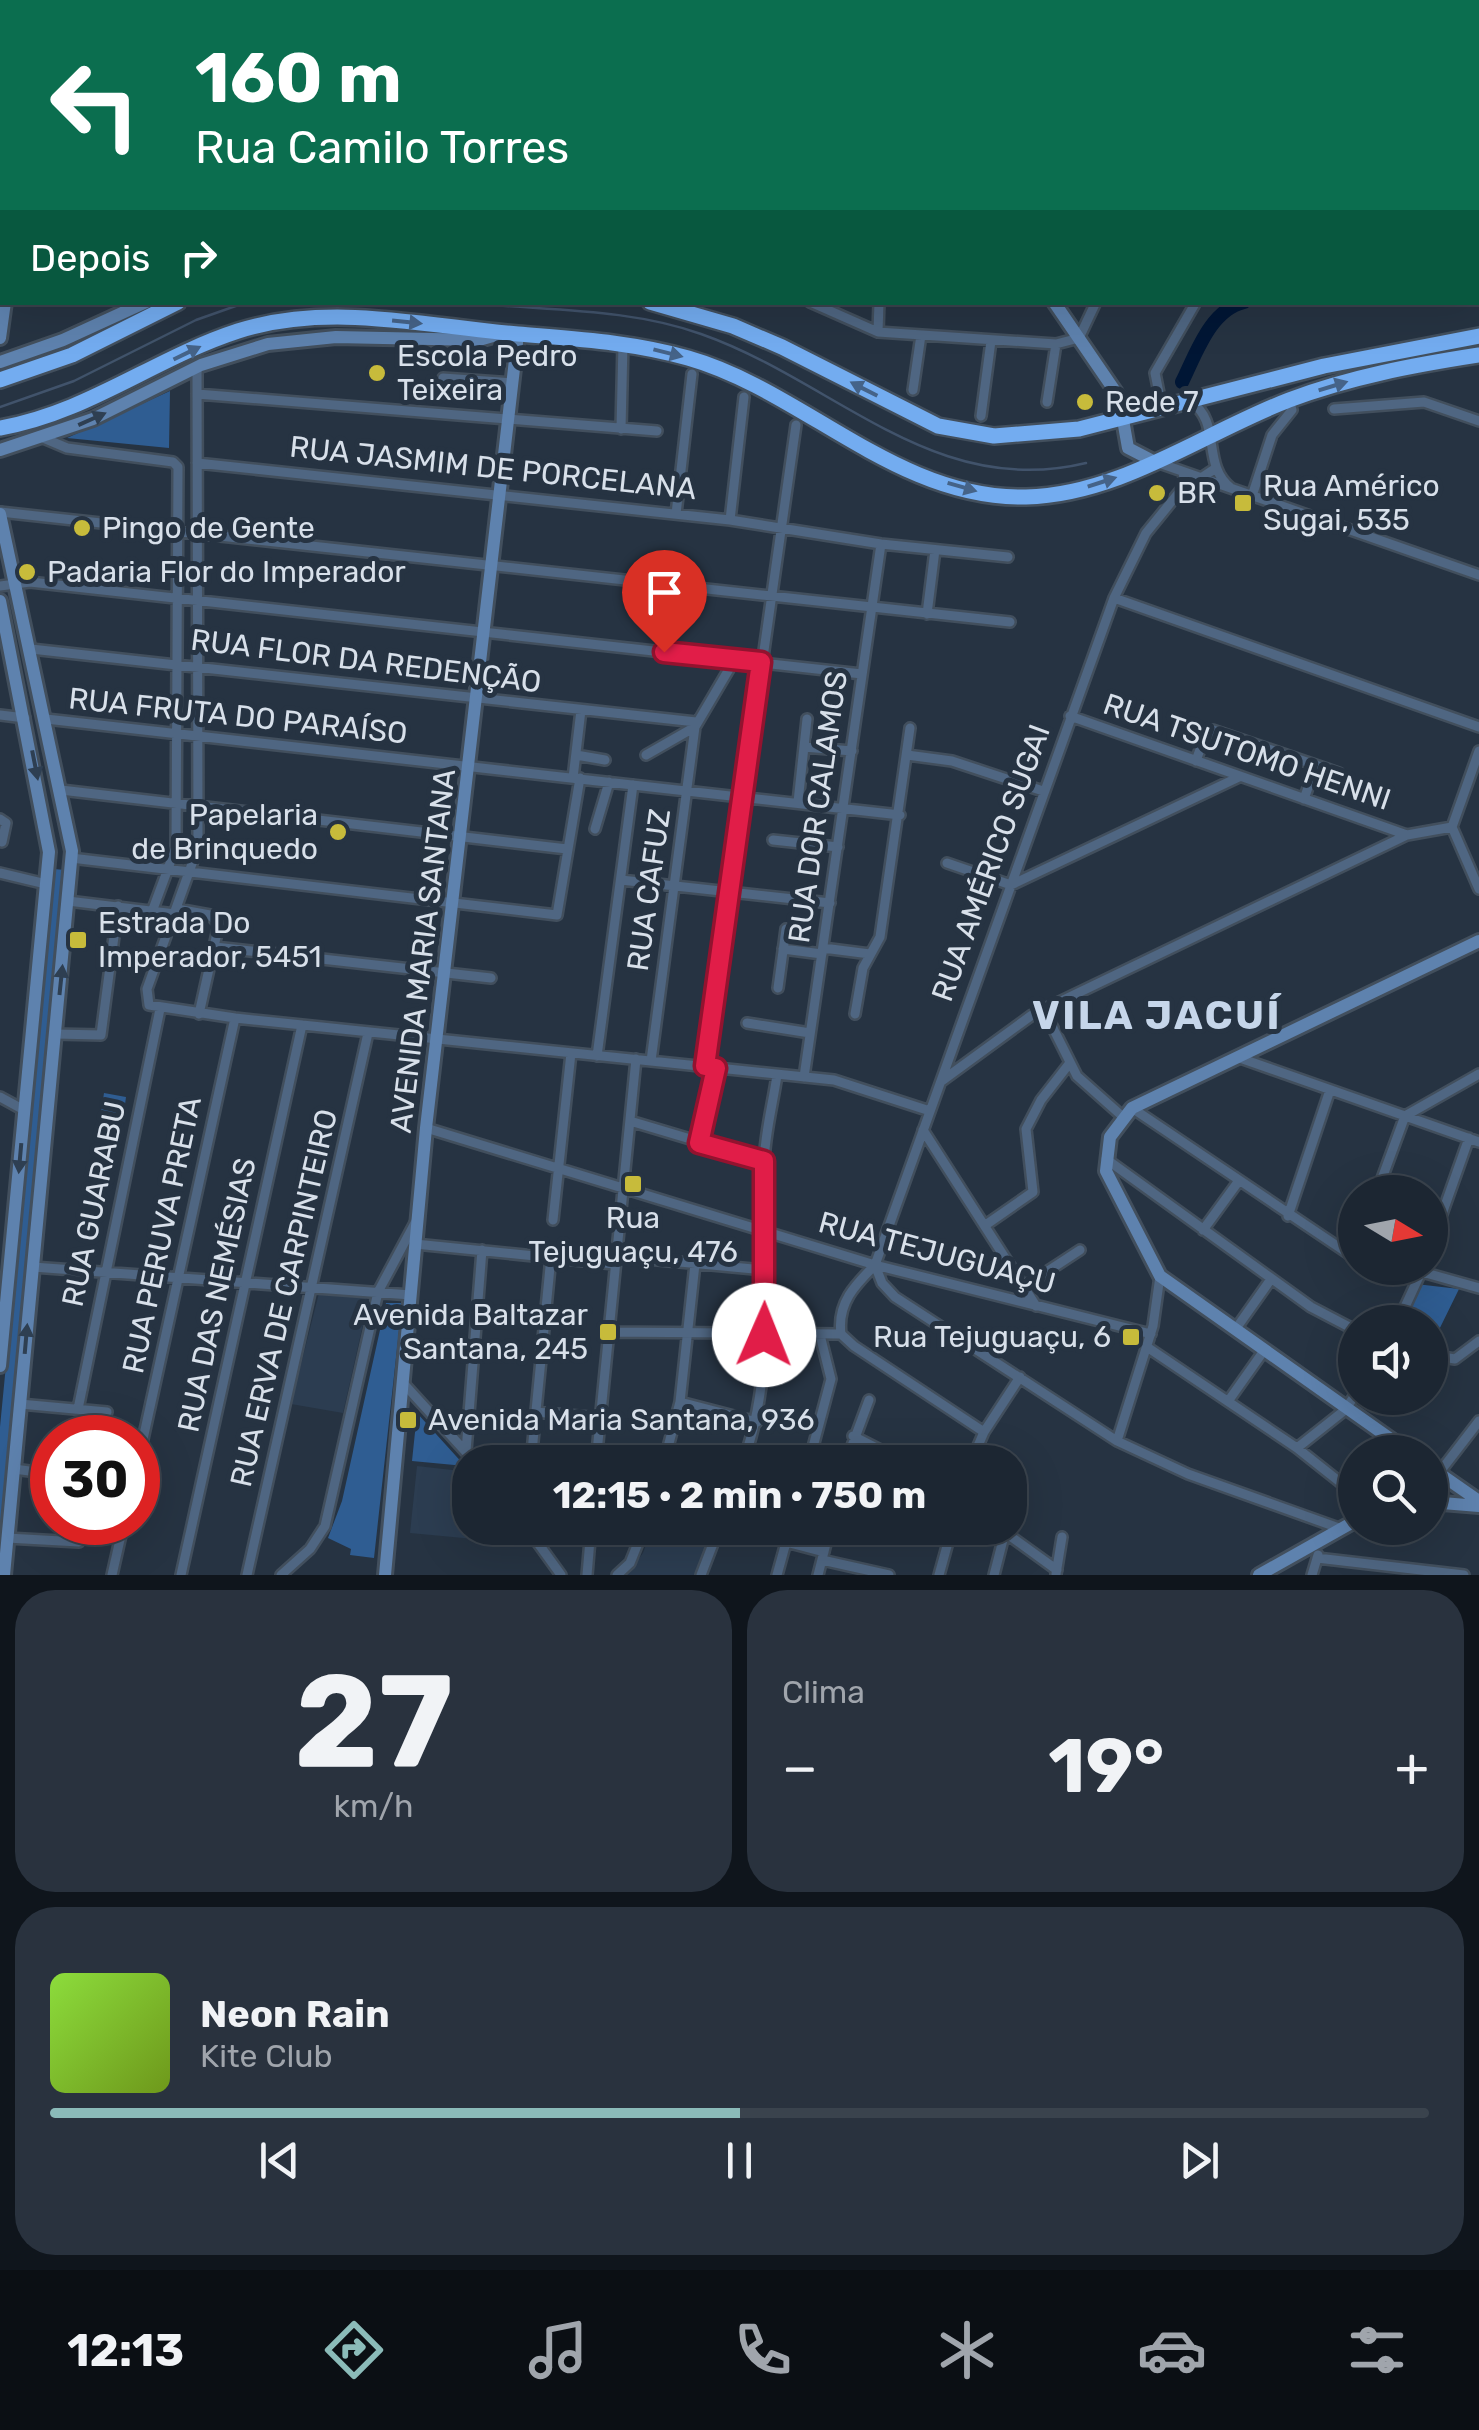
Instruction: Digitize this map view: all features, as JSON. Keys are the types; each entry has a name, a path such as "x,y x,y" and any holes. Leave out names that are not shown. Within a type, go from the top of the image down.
{"highway":[{"path":"0,380 60,360 172,305"},
{"path":"660,305 733,326 908,412 968,434 1036,435 1124,418 1324,366 1479,336"},
{"path":"0,428 76,407 241,330 271,322 337,317 623,343 694,360 879,456 969,490 1026,497 1060,494 1155,462 1289,400 1363,377 1479,356"}],"street":[{"path":"1234,0 1252,0"},
{"path":"2,305 0,337 8,350 21,356"},
{"path":"0,362 139,305"},
{"path":"817,305 878,332 1056,344 1078,338 1094,305"},
{"path":"878,332 879,305"},
{"path":"1056,305 1110,384 1124,418 1128,448 1200,480 1479,575"},
{"path":"1163,408 1155,373 1194,305"},
{"path":"0,450 93,419 197,367 301,339 478,340 510,333"},
{"name":"AVENIDA MARIA SANTANA","path":"385,1575 426,1128 471,766 512,382 510,333"},
{"path":"913,390 922,335"},
{"path":"981,416 992,341"},
{"path":"621,429 623,343"},
{"path":"1047,402 1056,344"},
{"path":"176,912 198,847 197,367"},
{"path":"676,514 692,374"},
{"path":"443,378 512,382"},
{"path":"197,394 656,431"},
{"path":"730,520 744,397"},
{"path":"1252,496 1272,435 1292,410 1289,400"},
{"path":"1188,401 1205,414 1216,468 1234,490"},
{"path":"1334,409 1424,402 1479,421"},
{"path":"699,1143 796,424"},
{"path":"41,438 67,448 176,463 176,846 153,909"},
{"name":"RUA JASMIM DE PORCELANA","path":"197,463 730,520 881,544"},
{"name":"RUA AMÉRICO SUGAI","path":"840,1334 844,1303 875,1266 1114,598 1146,533 1180,492 1216,468"},
{"path":"1180,492 1186,481 1183,472"},
{"path":"4,1575 72,858 61,790 0,513 1010,622"},
{"path":"881,544 1008,557"},
{"name":"RUA DOR CALAMOS","path":"804,1077 881,544"},
{"path":"927,614 935,550"},
{"path":"0,586 16,583 197,599 862,674"},
{"path":"1114,598 1479,726"},
{"path":"0,602 5,647 26,718 48,844 0,1366"},
{"name":"RUA FLOR DA REDENÇÃO","path":"30,649 696,725"},
{"path":"646,755 696,725 734,659"},
{"path":"72,858 557,915 577,778 581,710"},
{"path":"0,715 26,718"},
{"name":"RUA TSUTOMO HENNI","path":"1070,716 1408,835"},
{"name":"RUA FRUTA DO PARAÍSO","path":"46,719 900,815"},
{"path":"798,802 807,719"},
{"name":"RUA CAFUZ","path":"650,1061 696,725"},
{"path":"856,1014 870,954 880,937 910,728"},
{"path":"1196,761 1205,736 1213,730 1339,773"},
{"path":"804,746 852,751"},
{"path":"1479,750 1452,828 1479,889"},
{"path":"576,756 605,760"},
{"path":"907,756 952,761 1042,791"},
{"path":"1304,799 1316,765"},
{"path":"947,863 1010,885 1239,777"},
{"path":"595,829 610,782"},
{"path":"596,1056 634,785"},
{"path":"61,790 567,849"},
{"path":"0,819 6,822 2,842"},
{"path":"940,1082 996,1039 1044,1010 1408,835 1452,828"},
{"path":"773,840 838,847"},
{"path":"0,873 46,884"},
{"path":"621,880 830,903"},
{"path":"68,901 217,919 199,1014"},
{"path":"55,1034 101,1035 118,906"},
{"name":"RUA GUARABU","path":"78,1409 160,1009 149,1005 146,990 176,912"},
{"path":"778,988 786,928"},
{"path":"1338,1405 1160,1276 1110,1186 1106,1159 1110,1137 1127,1112 1479,941"},
{"path":"214,947 491,978"},
{"path":"783,949 870,954"},
{"path":"160,1009 804,1077 848,1083 930,1111"},
{"path":"1044,1010 1069,1064 1087,1087 1338,1247"},
{"name":"RUA PERUVA PRETA","path":"148,1415 235,1018"},
{"path":"746,1023 810,1033"},
{"name":"RUA DAS NEMÉSIAS","path":"180,1575 302,1026"},
{"name":"RUA ERVA DE CARPINTEIRO","path":"247,1575 368,1032"},
{"path":"553,1220 571,1053"},
{"path":"1236,1057 1474,1140 1448,1204"},
{"path":"598,1445 636,1059"},
{"path":"987,1224 1033,1192 1026,1130 1041,1100 1069,1064"},
{"path":"749,1445 758,1422 764,1335 764,1161 777,1074"},
{"path":"1383,1175 1405,1116 1479,1074"},
{"path":"1288,1216 1330,1090"},
{"path":"0,1097 24,1110"},
{"path":"630,1121 764,1161"},
{"name":"RUA TEJUGUAÇU","path":"426,1128 875,1266 1150,1334"},
{"path":"923,1130 987,1224 1036,1306"},
{"path":"1106,1159 1272,1278 1338,1319"},
{"path":"1204,1230 1238,1182"},
{"path":"17,1192 40,1194"},
{"path":"281,1575 310,1549 330,1511 378,1292 418,1218"},
{"path":"0,1220 13,1227"},
{"path":"415,1244 765,1270"},
{"path":"466,1445 482,1250"},
{"path":"1025,1286 1080,1250"},
{"path":"532,1445 551,1257"},
{"path":"669,1445 680,1402 695,1264"},
{"path":"875,1266 882,1282 895,1296 1116,1441 1188,1474 1338,1528"},
{"path":"33,1267 411,1295"},
{"path":"1116,1441 1147,1347 1160,1276"},
{"path":"1234,1330 1272,1278"},
{"path":"1448,1278 1479,1288"},
{"path":"607,1332 840,1334 984,1432"},
{"path":"813,1445 830,1379 820,1335"},
{"path":"1448,1358 1455,1359 1479,1341"},
{"path":"1147,1347 1229,1400 1338,1481"},
{"path":"1229,1400 1263,1352"},
{"path":"978,1445 1020,1377"},
{"path":"404,1384 460,1445"},
{"path":"851,1445 869,1400"},
{"path":"680,1402 758,1422"},
{"path":"20,1404 107,1412"},
{"path":"536,1412 600,1418"},
{"path":"1297,1448 1339,1415"},
{"path":"1353,1415 1383,1435"},
{"path":"1448,1455 1479,1421"},
{"path":"853,1436 871,1445"},
{"path":"14,1470 30,1472"},
{"path":"1448,1481 1474,1501"},
{"path":"1448,1502 1474,1501"},
{"path":"1260,1575 1338,1529"},
{"path":"7,1538 30,1539"},
{"path":"1021,1545 1057,1573 1062,1538"},
{"path":"1313,1572 1322,1538"},
{"path":"112,1575 119,1545"},
{"path":"539,1545 561,1575"},
{"path":"587,1575 590,1545"},
{"path":"618,1575 630,1563 637,1545"},
{"path":"701,1575 712,1545"},
{"path":"777,1575 785,1545"},
{"path":"794,1545 889,1575"},
{"path":"818,1575 826,1545"},
{"path":"940,1575 948,1545"},
{"path":"994,1575 999,1545"},
{"path":"1293,1555 1308,1559 1313,1572"},
{"path":"1317,1558 1464,1575"}],"shaded area":[{"path":"170,391 169,448 67,438"},
{"path":"54,869 65,870 0,1550 0,1427"},
{"path":"104,1093 126,1097 120,1142 97,1139"},
{"path":"1416,1285 1459,1289 1448,1311 1448,1305 1410,1305"},
{"path":"319,1293 365,1297 368,1302 343,1413 291,1404"},
{"path":"386,1303 402,1303 374,1558 350,1555 351,1549 328,1538 342,1501"},
{"path":"417,1413 452,1452 452,1465 412,1461"},
{"path":"417,1466 452,1470 452,1537 410,1533"},
{"path":"646,1545 712,1545 701,1575 627,1575"}],"waterway":[{"path":"0,407 74,381 196,320 238,305"},
{"path":"499,305 613,314 701,334 750,355 887,430 933,451 981,465 1031,470 1086,463"},
{"path":"1182,382 1213,323 1237,305"}],"place":[{"name":"Escola Pedro Teixeira","path":"377,373"},
{"name":"Rede 7","path":"1085,402"},
{"name":"BR","path":"1157,493"},
{"name":"Rua Américo Sugai, 535","path":"1243,503"},
{"name":"Pingo de Gente","path":"82,528"},
{"name":"Padaria Flor do Imperador","path":"27,572"},
{"name":"Papelaria de Brinquedo","path":"338,832"},
{"name":"Estrada Do Imperador, 5451","path":"78,940"},
{"name":"Rua Tejuguaçu, 476","path":"633,1184"},
{"name":"Avenida Baltazar Santana, 245","path":"608,1332"},
{"name":"Rua Tejuguaçu, 6","path":"1131,1337"},
{"name":"Avenida Maria Santana, 936","path":"408,1420"}],"district":[{"name":"VILA JACUÍ","path":"1157,1015"}],"route":[{"path":"664,652 761,662 705,1066 716,1068 699,1143 764,1161 764,1335"}]}
